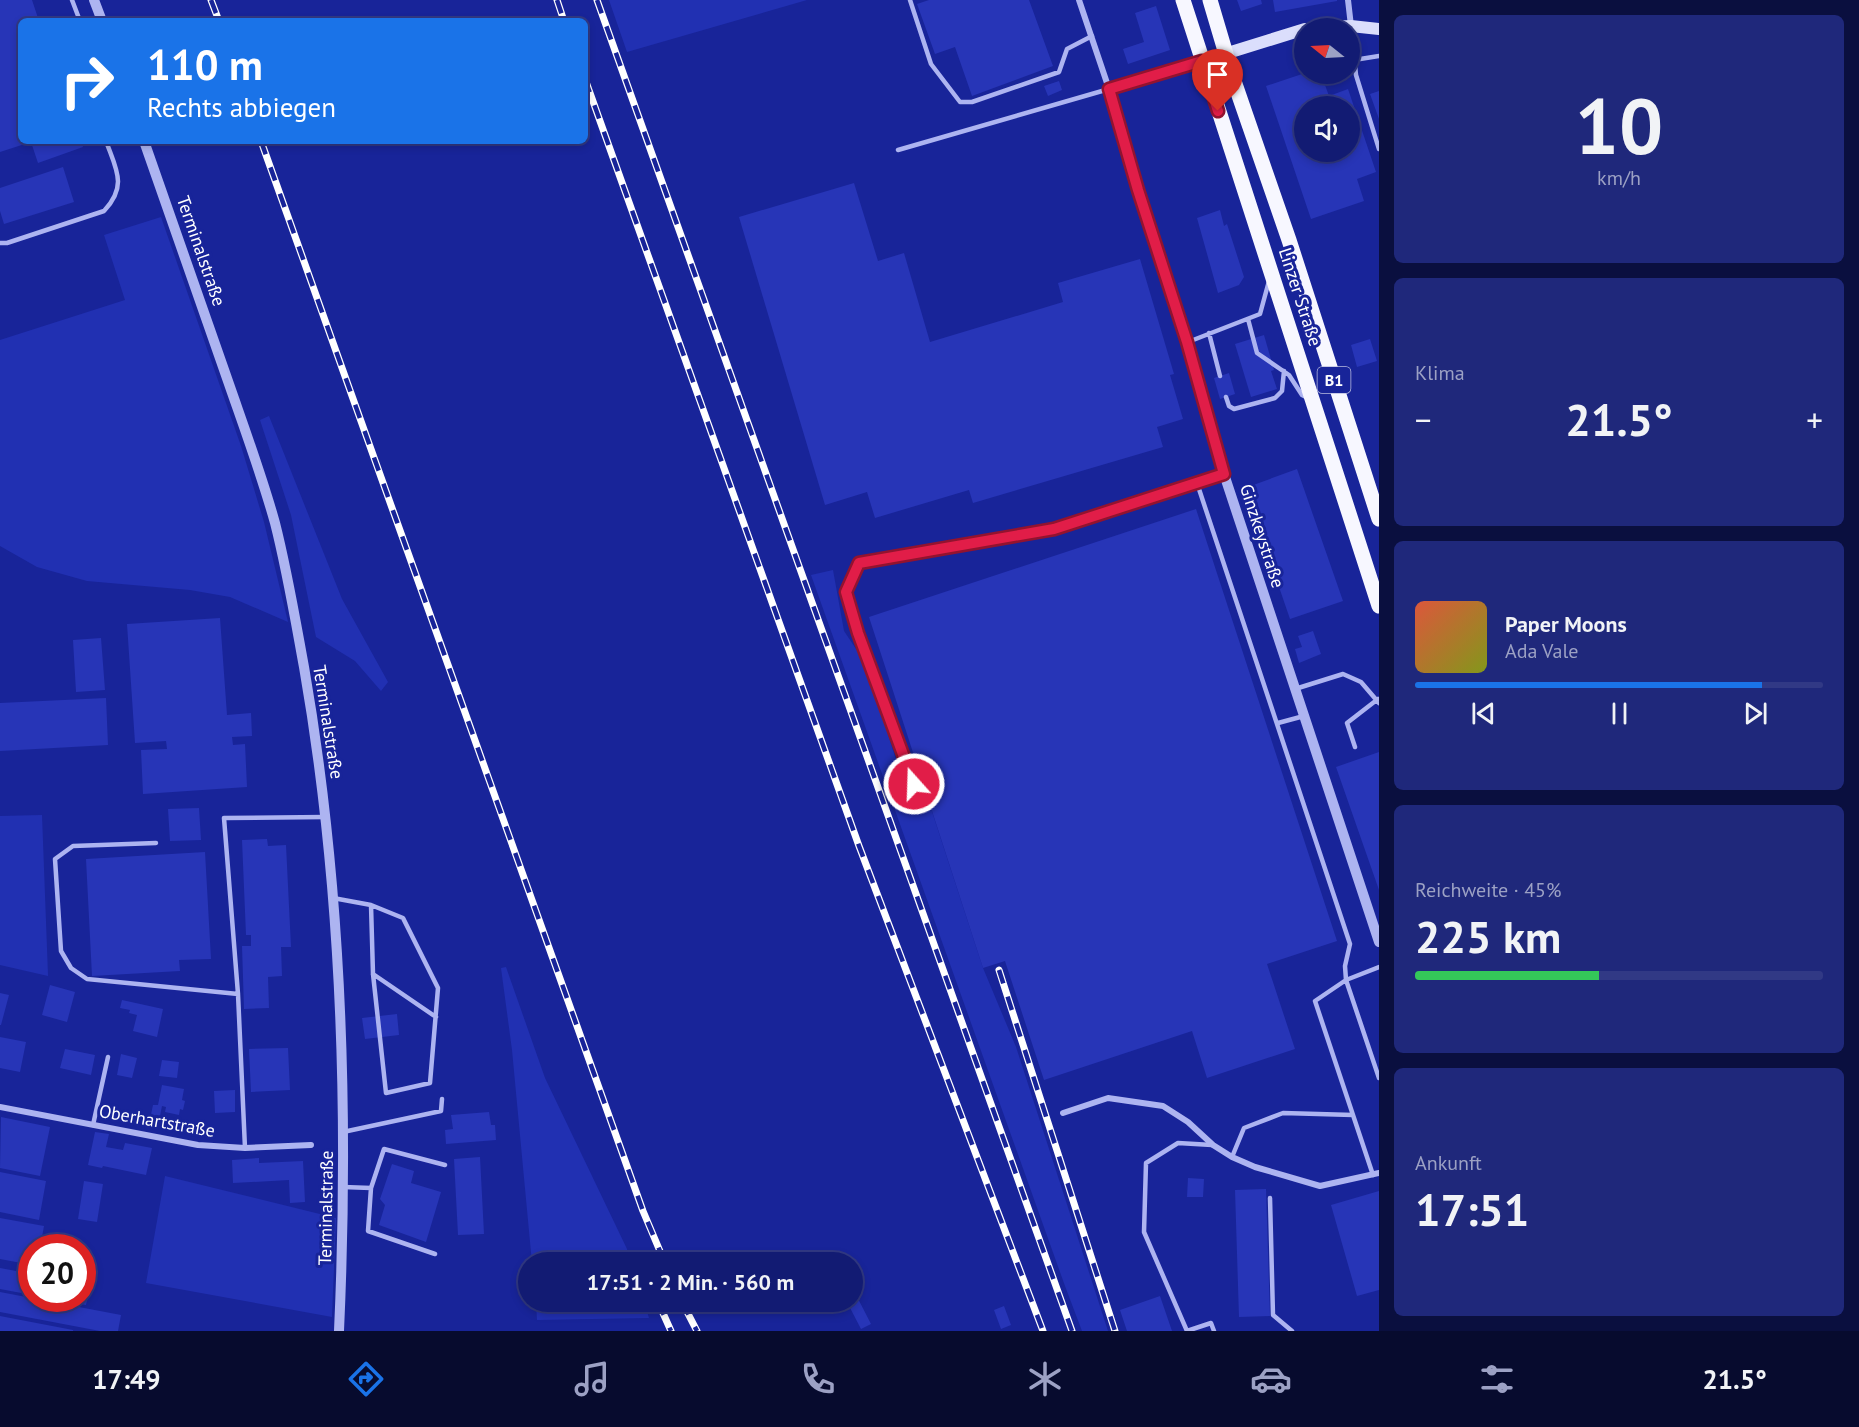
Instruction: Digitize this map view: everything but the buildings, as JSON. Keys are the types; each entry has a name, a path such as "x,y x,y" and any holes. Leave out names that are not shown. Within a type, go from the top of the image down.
{"main road":[{"name":"Linzer Straße","path":"1183,0 1379,606"},
{"name":"Linzer Straße","path":"1210,0 1379,519"},
{"path":"1360,28 1379,29"},
{"path":"1202,61 1294,32"}],"street":[{"path":"94,0 101,18"},
{"name":"Ginzkeystraße","path":"1078,0 1109,89 1138,190 1187,342 1224,474 1379,942"},
{"path":"1348,0 1350,18"},
{"path":"1109,89 1202,61"},
{"name":"Terminalstraße","path":"145,144 242,421 274,520 288,579 312,712 333,898 339,1014 343,1132 339,1331"},
{"path":"1063,1113 1108,1098 1163,1106 1188,1122 1213,1145 1255,1167 1320,1186 1376,1174"},
{"name":"Oberhartstraße","path":"0,1107 198,1145 245,1148 311,1145"}],"lane":[{"path":"72,0 79,18"},
{"path":"910,0 931,64 960,102 972,102 1059,72 1067,49 1092,36"},
{"path":"1360,59 1379,56"},
{"path":"1359,84 1379,149"},
{"path":"898,150 1109,89"},
{"path":"0,243 8,243 104,211 113,202 120,181 107,144"},
{"path":"1187,342 1260,314 1271,272"},
{"path":"1248,319 1257,353 1289,375 1302,395 1313,400"},
{"path":"1209,333 1220,376"},
{"path":"1226,397 1228,406 1234,409 1275,398 1282,391 1284,371"},
{"path":"914,784 858,633 846,592 859,563 1054,529 1224,474"},
{"path":"1197,483 1350,944 1345,966 1346,980 1379,1078"},
{"path":"1295,689 1343,674 1361,681 1378,701 1347,723 1355,747"},
{"path":"1278,723 1304,716"},
{"path":"245,1148 238,994 224,818 325,817"},
{"path":"156,843 73,846 55,858 61,951 70,968 87,979 238,994"},
{"path":"333,898 371,905 403,918 438,988 430,1083 386,1093 373,974 371,905"},
{"path":"1376,1174 1353,1115 1315,1001 1346,980 1379,967"},
{"path":"373,974 436,1017"},
{"path":"93,1125 108,1057"},
{"path":"343,1132 441,1111 442,1099"},
{"path":"1232,1156 1244,1128 1283,1113 1353,1115"},
{"path":"1213,1145 1178,1143 1146,1163 1144,1232 1187,1331 1211,1323 1214,1331"},
{"path":"435,1254 368,1231 371,1188 384,1149 445,1165"},
{"path":"343,1187 371,1188"},
{"path":"1270,1198 1273,1315 1292,1331"}],"shaded area":[{"path":"609,0 807,0 627,52"},
{"path":"161,217 241,446 264,522 288,622 230,597 190,590 87,581 37,567 0,546 0,340 125,300 104,235"},
{"path":"269,416 342,599 388,682 381,691 355,661 316,637 291,515 260,420"},
{"path":"833,570 844,631 866,664 906,792 924,787 983,968 1016,1047 1108,1331 1082,1331 1065,1286 811,575"},
{"path":"42,815 48,976 0,965 0,816"},
{"path":"506,967 545,1078 628,1252 531,1252 512,1050 501,968"},
{"path":"165,1176 336,1218 332,1317 146,1283"},
{"path":"537,1312 647,1312 649,1318 537,1320"}],"railway":[{"path":"211,0 218,18"},
{"path":"557,0 563,18"},
{"path":"597,0 1072,1331"},
{"path":"588,87 859,846 1043,1331"},
{"path":"262,144 643,1211 660,1252"},
{"path":"999,970 1115,1331"},
{"path":"662,1312 671,1331"},
{"path":"687,1312 697,1331"}],"route":[{"path":"914,784 858,633 846,592 859,563 1054,529 1224,474 1187,342 1138,190 1109,89 1202,61 1218,111"}]}
